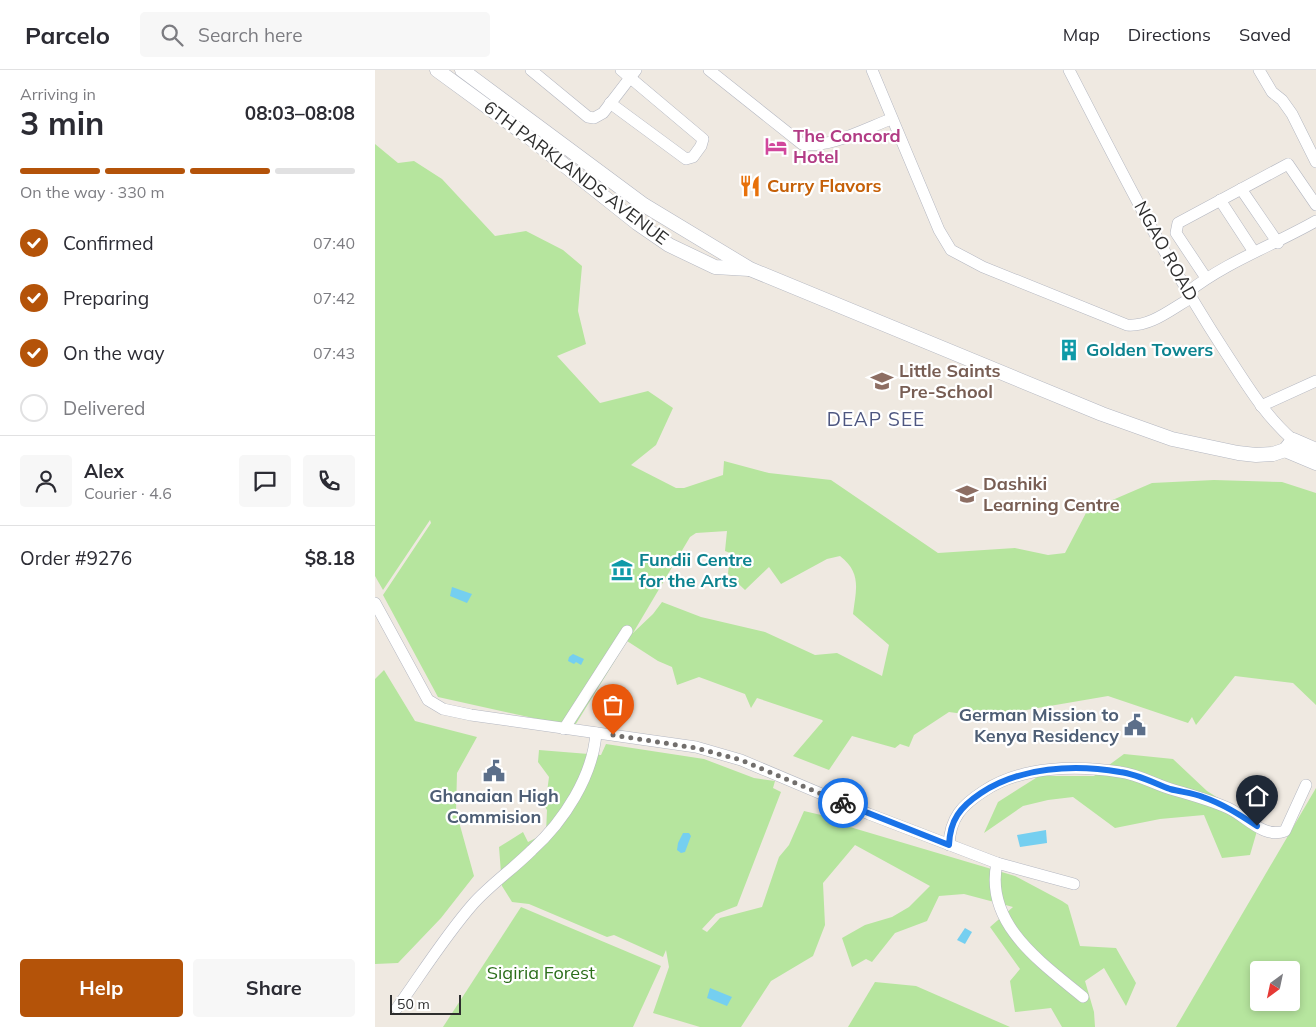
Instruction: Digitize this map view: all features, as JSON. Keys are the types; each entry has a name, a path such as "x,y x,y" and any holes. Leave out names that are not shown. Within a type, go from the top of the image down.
{"street":[{"name":"6TH PARKLANDS AVENUE","path":"437,70 530,138 637,223 669,245 715,267 750,269"},
{"name":"6TH PARKLANDS AVENUE","path":"462,70 644,205 750,269 1102,414 1172,438 1238,453 1273,454 1289,445"},
{"path":"531,70 589,117 598,118 610,104 629,72 703,138 697,154 686,159 610,104"},
{"path":"709,70 802,144 811,146 828,143 891,119"},
{"path":"872,70 939,230 951,250 983,267 1127,325 1140,326 1150,322 1190,295 1206,278 1316,221"},
{"name":"NGAO ROAD","path":"1069,70 1190,295 1261,406 1289,445"},
{"path":"1259,70 1272,92 1282,100 1292,114 1316,162"},
{"path":"1206,278 1176,233 1178,223 1288,164 1316,205"},
{"path":"1241,190 1278,242"},
{"path":"1220,200 1254,252"},
{"path":"1261,406 1316,381"},
{"path":"1289,445 1316,450"},
{"path":"1289,445 1316,463"},
{"path":"375,603 428,700 435,705 471,715 696,748 741,760 869,814 949,845 992,861 1074,884"},
{"path":"564,729 627,631"},
{"path":"397,1008 459,921 475,902 551,831 579,788 595,750 596,733"},
{"path":"949,845 949,827 963,806 992,785 1033,772 1058,768 1121,772 1202,797 1230,809 1267,832 1276,834 1285,831 1306,785"},
{"path":"992,861 1000,912 1010,929 1039,960 1083,997"}],"green space":[{"path":"375,144 398,163 414,161 442,179 495,236 526,231 563,250 582,266 578,311 586,344 557,356 600,403 648,391 673,408 656,445 631,465 676,488 684,488 723,475 724,461 769,473 831,480 938,553 1015,548 1048,555 1065,553 1087,511 1152,483 1214,480 1282,482 1316,493 1316,705 1293,683 1235,676 1196,725 1192,717 1188,723 1108,696 986,717 949,712 914,735 909,747 900,744 895,748 852,736 829,770 793,756 822,720 757,698 751,708 745,694 699,677 677,685 672,667 658,661 627,641 574,727 438,697 383,595 431,523 430,520 383,590 375,576","holes":["727,531 725,551 730,553 728,574 745,590 769,567 781,584 827,559 840,556 847,562 855,575 856,590 853,614 889,645 882,676 837,653 815,655 765,632 701,617 662,602 653,614 633,633 690,537 696,533"]},
{"path":"384,670 415,721 477,737 457,773 456,811 474,876 441,918 398,963 375,964 375,679"},
{"path":"606,744 704,759 754,778 775,781 773,788 781,792 737,906 716,914 702,929 707,932 720,918 762,907 779,857 789,845 804,811 834,818 833,822 1015,876 1062,901 1068,905 1080,946 1116,948 1136,983 1126,1006 1104,968 1085,981 1094,1012 1095,1027 1062,1027 1051,1008 1015,1012 1010,981 1020,969 990,927 1013,907 964,894 939,896 927,921 895,933 872,962 866,959 852,967 842,938 865,925 892,917 909,907 930,886 855,845 823,883 825,925 813,956 771,981 741,1027 700,1027 653,1013 669,967 666,950 663,957 614,935 607,937 529,904 512,902 502,886 499,847 523,832 528,842 546,833 547,810 545,807 549,777 538,762 539,750 601,755"},
{"path":"1124,754 1173,759 1207,791 1259,824 1250,855 1222,858 1204,815 1160,819 1115,828 1073,797 1023,806 984,833 998,802 1039,776 1094,776"},
{"path":"1316,788 1316,1027 1176,1027"},
{"name":"Sigiria Forest","path":"521,907 661,966 633,1027 443,1027"},
{"path":"875,982 916,986 1010,1027 848,1027"}],"water":[{"path":"452,587 472,594 467,603 450,596"},
{"path":"573,654 584,659 581,665 568,661 569,657"},
{"path":"1046,830 1047,843 1020,847 1017,835"},
{"path":"683,833 689,833 691,836 685,852 681,853 677,850"},
{"path":"965,928 972,932 965,944 957,940"},
{"path":"710,988 732,997 727,1006 707,998"}],"way so far":[{"path":"613,735 696,748 741,760 843,803"}],"place":[{"name":"The Concord Hotel","path":"776,146"},
{"name":"Curry Flavors","path":"750,186"},
{"name":"Golden Towers","path":"1069,350"},
{"name":"Little Saints Pre-School","path":"882,381"},
{"name":"Dashiki Learning Centre","path":"967,494"},
{"name":"Fundii Centre for the Arts","path":"622,570"},
{"name":"German Mission to Kenya Residency","path":"1135,725"},
{"name":"Ghanaian High Commision","path":"494,771"}],"district":[{"name":"DEAP SEE","path":"876,419"}],"route":[{"path":"843,803 949,845 949,827 963,806 976,796 1005,779 1058,768 1121,772 1173,790 1202,797 1230,809 1257,826"}]}
